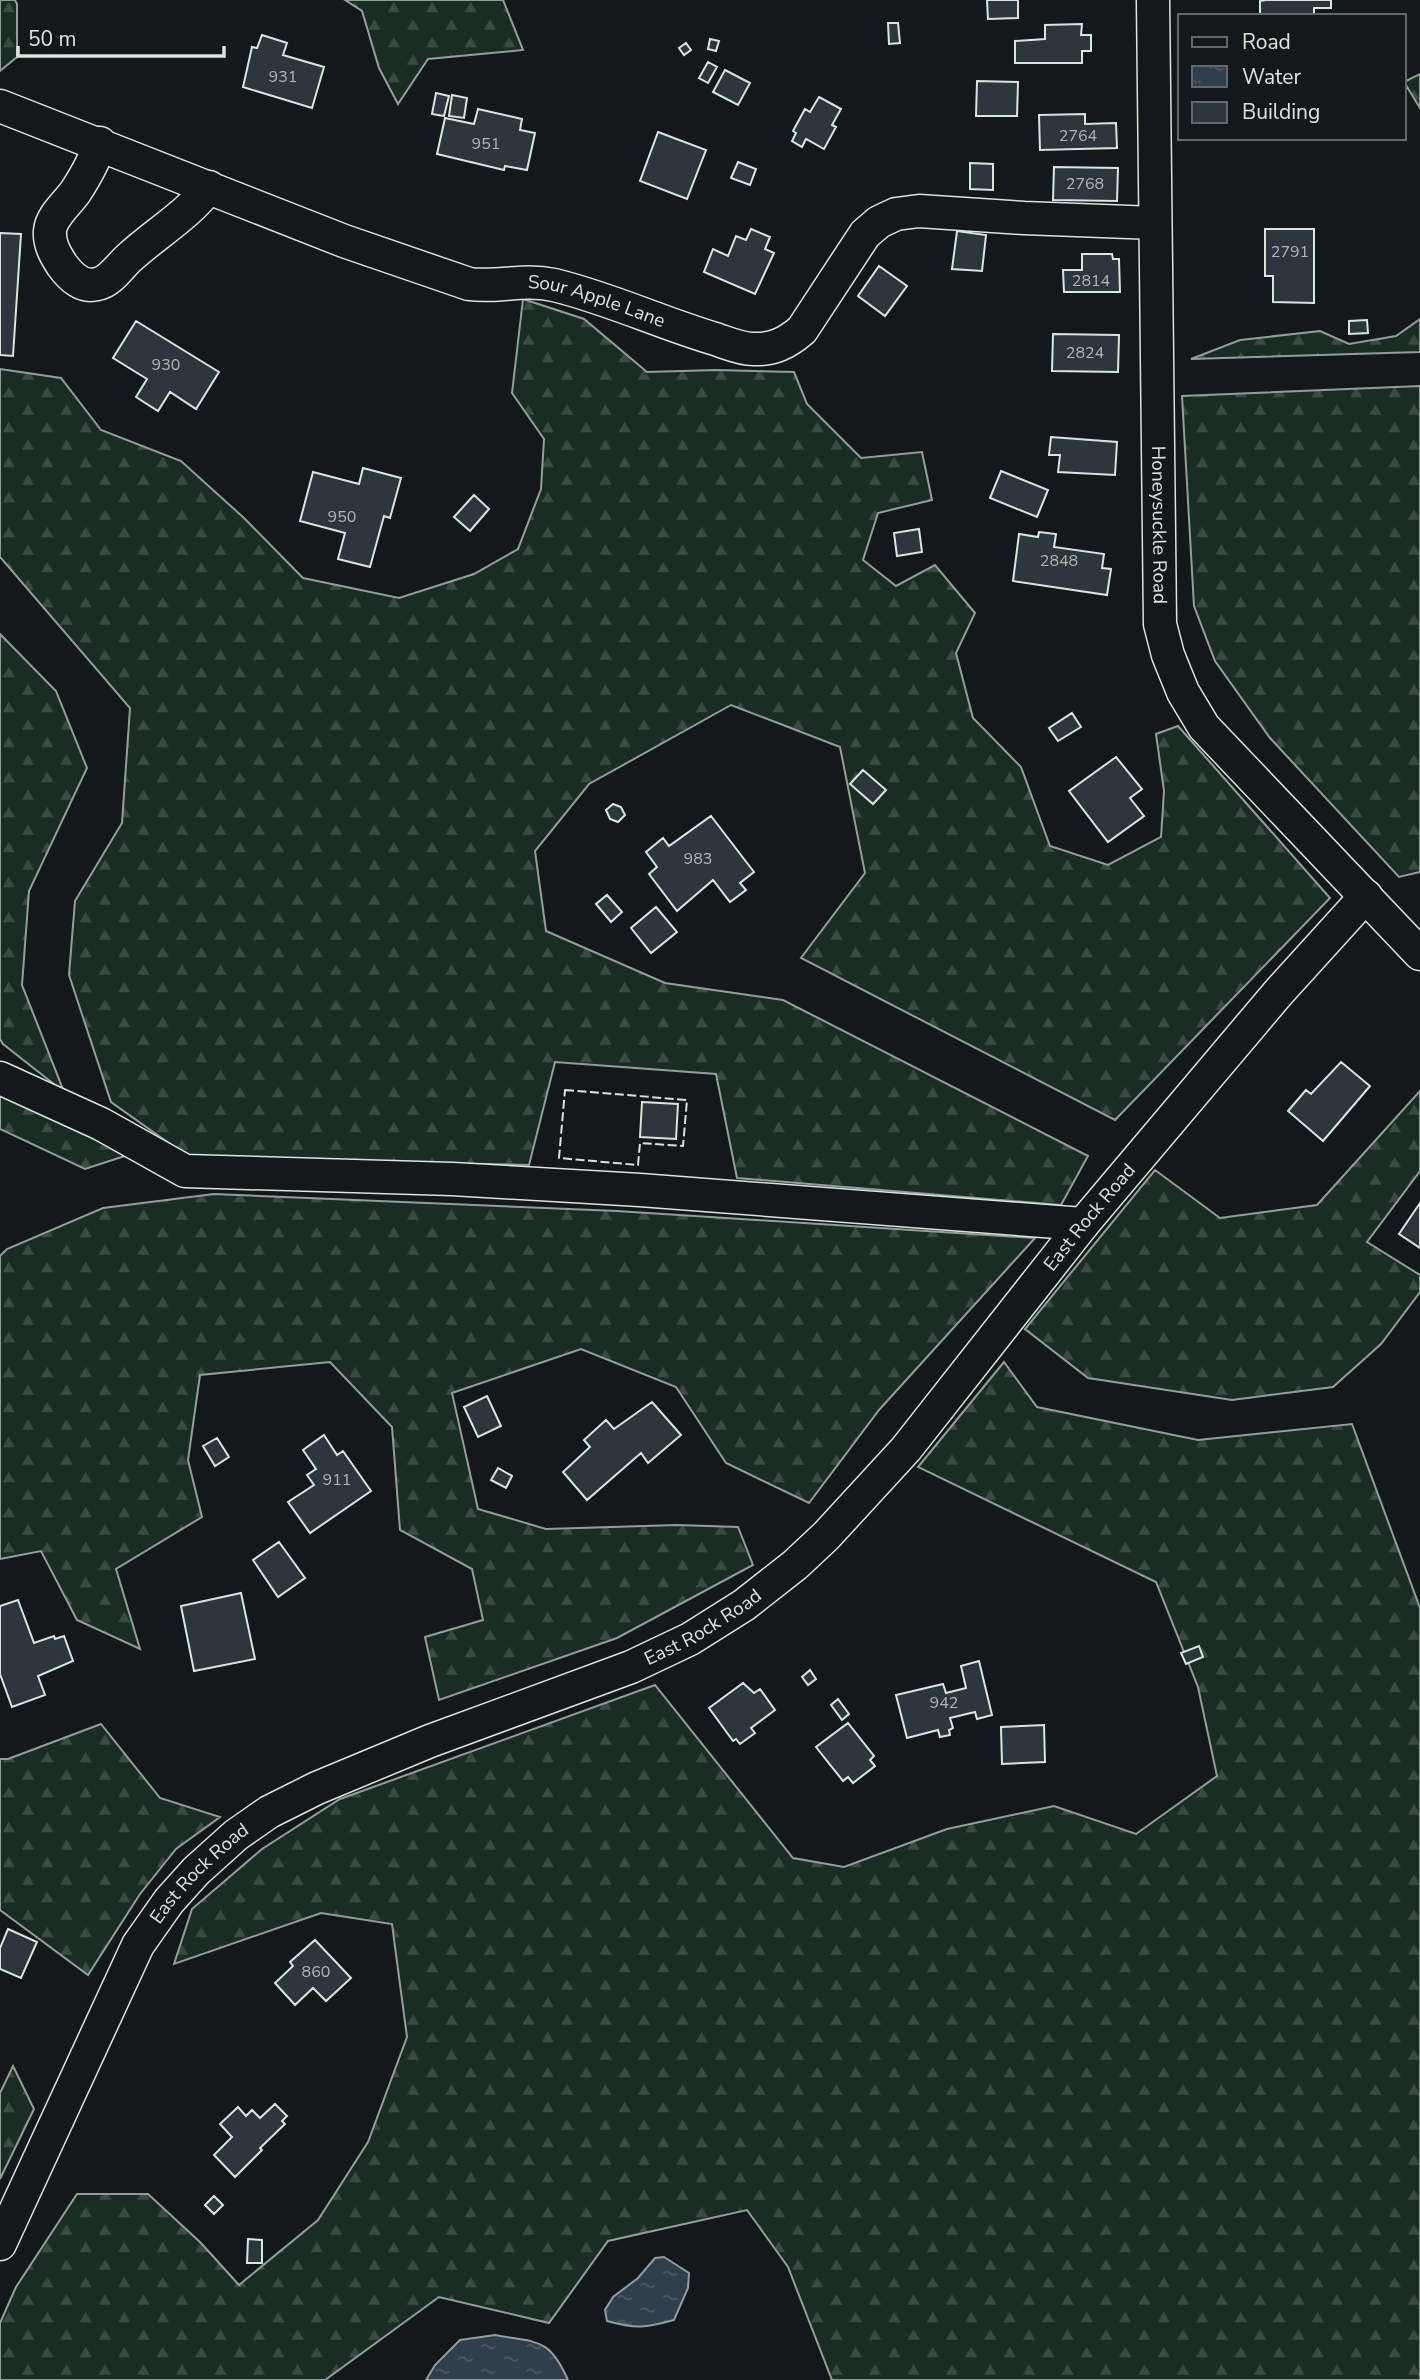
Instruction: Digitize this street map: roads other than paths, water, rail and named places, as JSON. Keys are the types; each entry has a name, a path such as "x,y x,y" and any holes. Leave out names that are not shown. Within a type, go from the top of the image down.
{"street":[{"name":"Honeysuckle Road","path":"1153,0 1160,624 1168,655 1183,692 1214,739 1420,954"},
{"name":"Sour Apple Lane","path":"0,106 344,241 469,284 486,286 528,281 555,285 637,311 682,329 750,349 772,348 791,340 802,330 865,234 879,222 896,214 919,211 1024,219 1155,223"},
{"path":"100,144 75,192 50,226 49,241 55,253 68,272 82,284 98,285 111,276 198,202 209,187"},
{"name":"East Rock Road","path":"0,2244 138,1945 169,1901 196,1871 236,1835 317,1788 490,1718 631,1667 690,1639 744,1605 795,1565 826,1536 906,1450 1083,1224 1278,993 1366,896"},
{"path":"0,1078 102,1124 185,1171 452,1179 640,1190 1083,1224"}],"water":[{"path":"664,2257 689,2273 688,2288 674,2320 640,2326 607,2321 605,2310 613,2297 638,2278 655,2258"},
{"path":"495,2335 540,2344 554,2356 568,2380 426,2380 435,2365 460,2340"}]}
